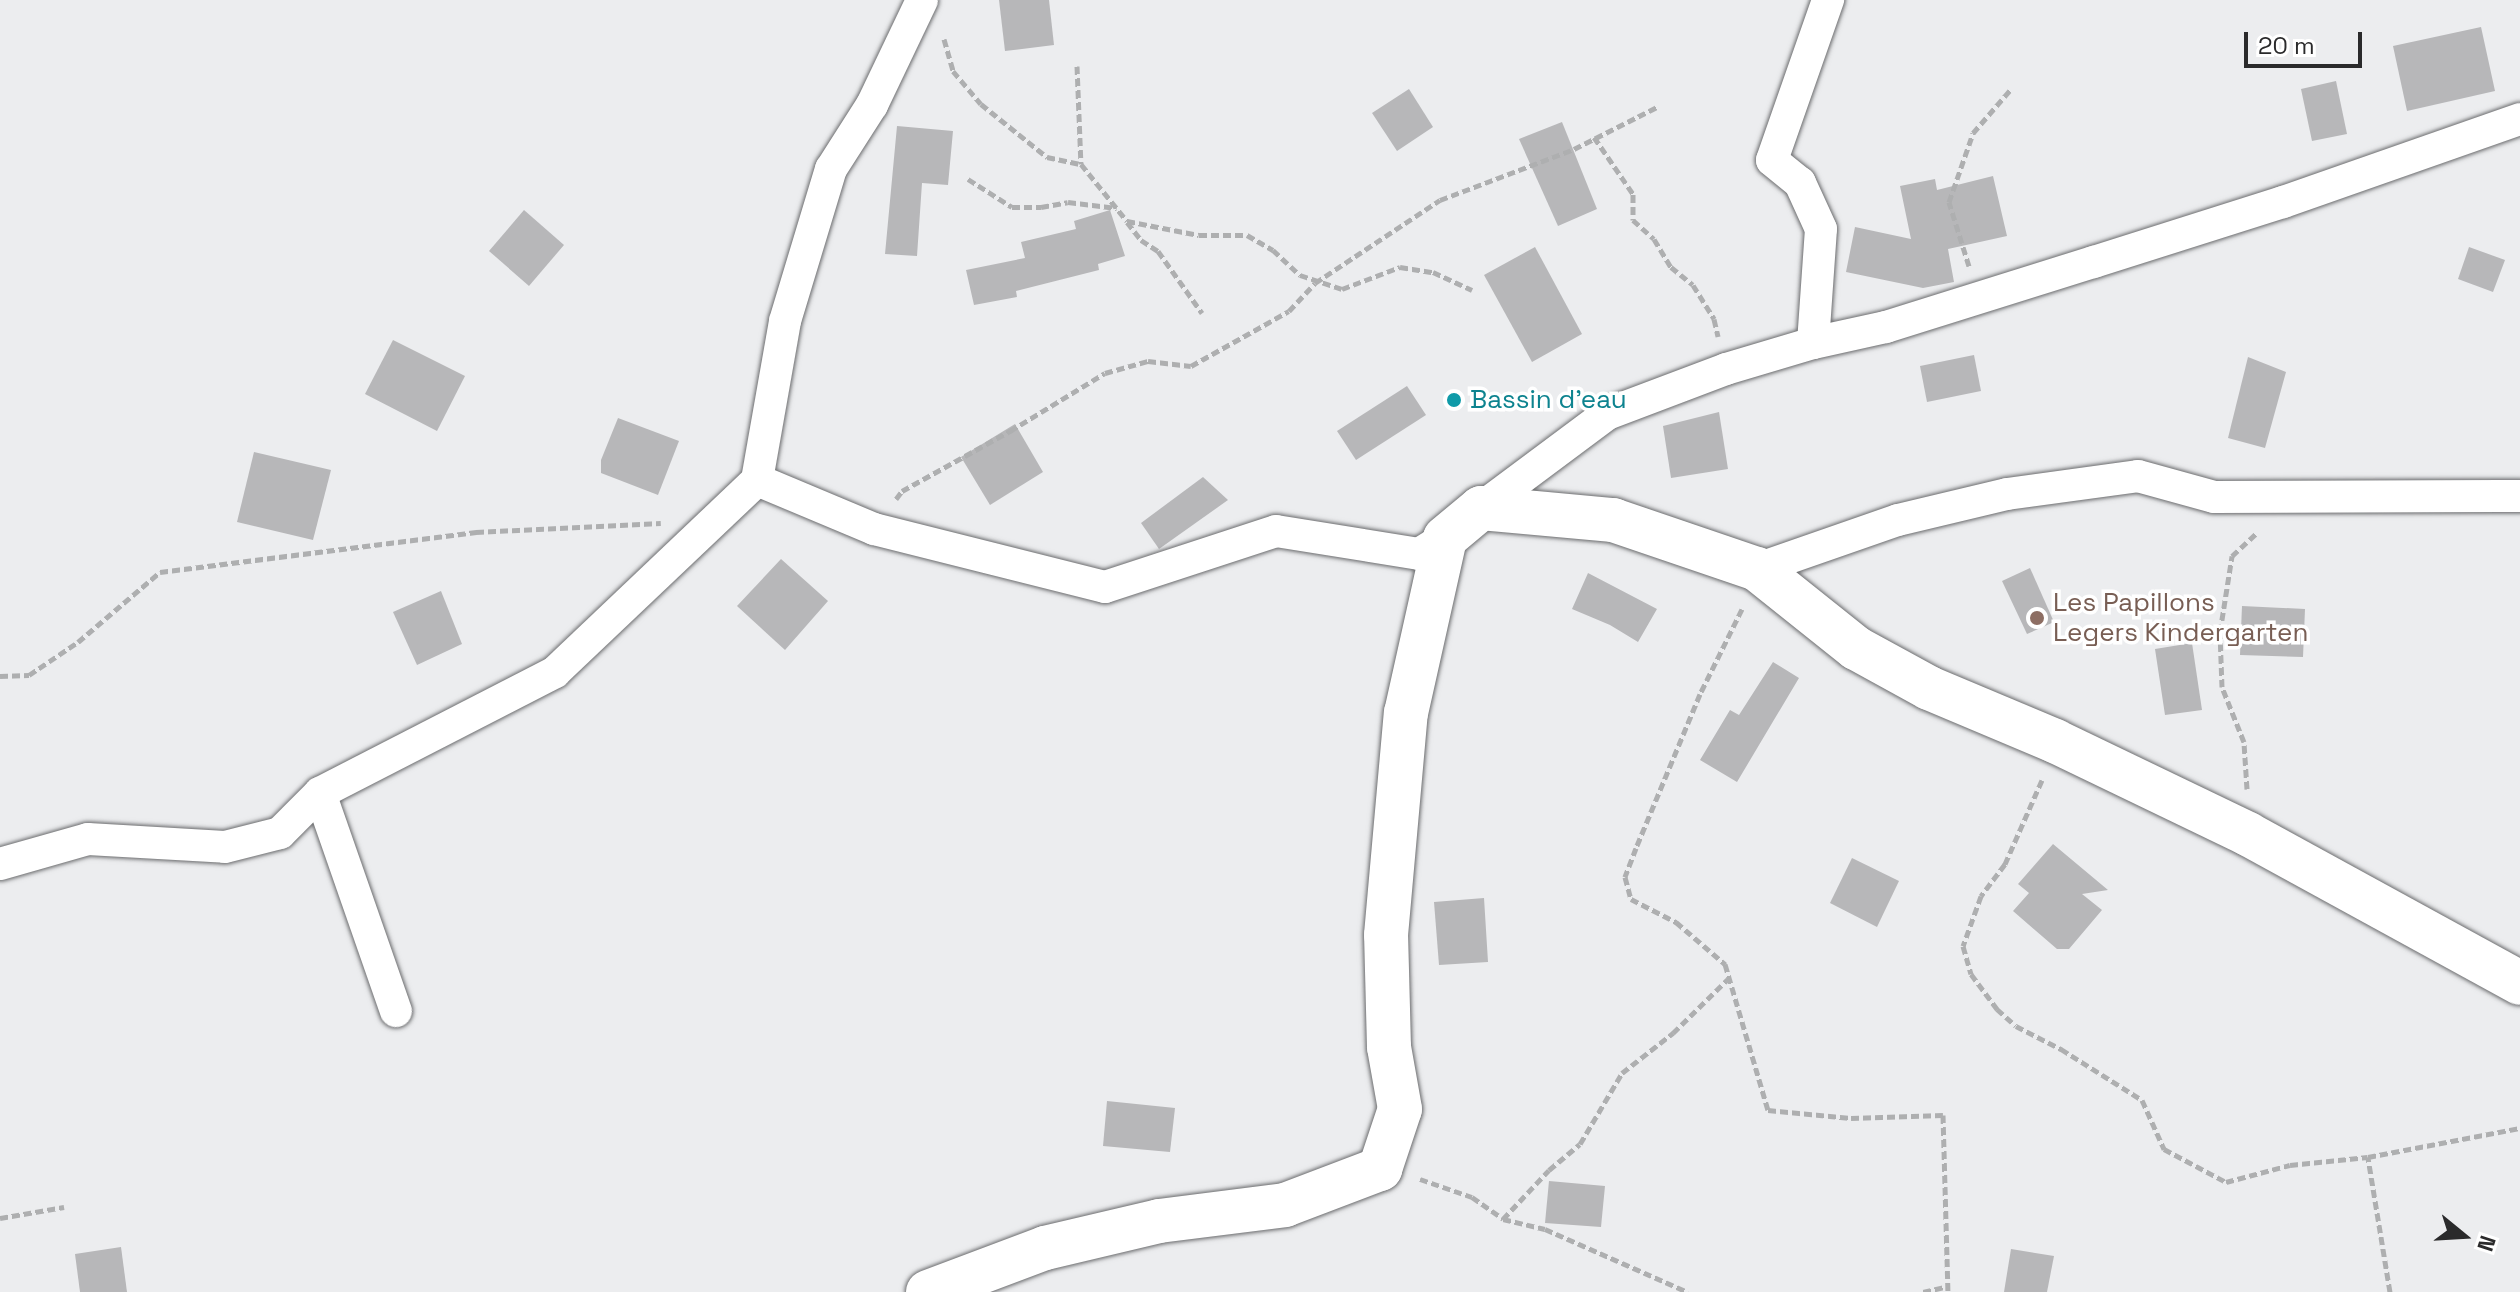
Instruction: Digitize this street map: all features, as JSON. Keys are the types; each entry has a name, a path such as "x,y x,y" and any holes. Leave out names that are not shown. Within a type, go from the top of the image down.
{"street":[{"path":"0,864 88,839 225,847 280,833 320,793 555,672 757,480 785,321 831,169 872,105 922,0"},
{"path":"1813,343 1821,229 1800,183 1772,160 1828,0"},
{"path":"757,480 874,529 1105,587 1276,531 1419,554 1445,538 1607,414 1726,369 1813,343 1886,327 2283,202 2520,119"},
{"path":"1757,569 1898,520 2071,483 2138,476 2214,497 2520,496"},
{"path":"1481,508 1613,520 1757,569 1856,648 1929,688 2055,741 2248,834 2520,983"},
{"path":"928,1292 1045,1248 1159,1221 1285,1205 1380,1169 1400,1109 1389,1047 1386,935 1406,713 1445,538"},
{"path":"320,793 396,1011"}],"path":[{"path":"942,29 953,71 981,104 1047,157 1081,164"},
{"path":"1077,66 1081,164 1127,221 1199,235 1247,235 1315,283 1342,289 1400,267 1433,272 1472,290"},
{"path":"1980,297 1949,202 1973,133 2011,89"},
{"path":"874,529 902,491 1010,431 1105,373 1148,361 1191,366 1289,311 1315,283 1440,200 1574,149 1657,107"},
{"path":"1594,137 1633,194 1633,220 1654,239 1671,267 1693,285 1714,319 1726,369"},
{"path":"968,179 1012,207 1041,207 1068,202 1116,207 1141,240 1158,251 1202,313"},
{"path":"2248,834 2244,742 2222,687 2220,632 2227,586 2232,556 2301,495"},
{"path":"0,676 29,675 78,642 160,572 476,532 672,522"},
{"path":"1757,569 1714,671 1700,694 1625,877 1631,899 1676,922 1725,964 1768,1110 1851,1118 1943,1115 1948,1289 1923,1292"},
{"path":"2055,741 2035,799 2005,864 1981,896 1966,929 1963,946 1971,974 2016,1026 2061,1049 2142,1100 2164,1149 2226,1182 2290,1165 2368,1157 2520,1128"},
{"path":"1503,1219 1549,1170 1580,1144 1622,1073 1673,1033 1728,979"},
{"path":"2368,1157 2390,1292"},
{"path":"1380,1169 1472,1197 1503,1219 1545,1229 1688,1292"},
{"path":"0,1218 64,1207"}],"building":[{"path":"999,0 1049,0 1054,45 1005,51"},
{"path":"2481,27 2495,91 2407,111 2393,46"},
{"path":"2336,81 2347,134 2312,141 2301,89"},
{"path":"1409,89 1433,127 1397,151 1372,113"},
{"path":"1562,122 1597,209 1558,226 1519,139"},
{"path":"897,126 953,131 948,185 922,183 917,256 885,254"},
{"path":"1993,176 2007,236 1948,249 1954,282 1923,288 1846,272 1855,227 1911,239 1900,186 1935,179 1937,190"},
{"path":"524,210 564,245 529,286 489,251"},
{"path":"1110,210 1125,256 1098,264 1099,270 1016,291 1017,297 974,305 966,270 1025,258 1021,242 1076,229 1074,221"},
{"path":"1535,247 1582,334 1532,362 1484,275"},
{"path":"2469,247 2505,260 2493,292 2458,279"},
{"path":"393,340 465,376 437,431 365,394"},
{"path":"1974,355 1981,391 1927,402 1920,366"},
{"path":"2248,357 2286,372 2265,448 2228,438"},
{"path":"1407,386 1426,415 1356,460 1337,431"},
{"path":"1719,412 1728,469 1671,478 1663,426"},
{"path":"618,418 679,441 658,495 601,473 601,460"},
{"path":"1015,424 1043,472 990,505 961,457"},
{"path":"254,452 331,470 313,540 237,522"},
{"path":"1203,477 1228,500 1159,549 1141,523"},
{"path":"781,559 828,601 785,650 737,606"},
{"path":"2030,568 2054,622 2027,634 2002,581"},
{"path":"1588,573 1657,609 1638,642 1610,625 1572,609"},
{"path":"441,591 462,644 417,665 393,612"},
{"path":"2242,606 2305,609 2303,657 2240,655"},
{"path":"2192,643 2202,710 2165,715 2155,649"},
{"path":"1773,662 1799,678 1737,782 1700,760 1730,710 1739,715"},
{"path":"2053,844 2108,890 2082,894 2102,910 2069,949 2057,949 2013,911 2029,893 2018,884"},
{"path":"1852,858 1899,881 1877,927 1830,903"},
{"path":"1484,898 1488,962 1439,965 1434,902"},
{"path":"1107,1101 1175,1108 1170,1152 1103,1146"},
{"path":"1549,1181 1605,1186 1601,1227 1545,1223"},
{"path":"121,1247 127,1292 80,1292 75,1254"},
{"path":"2011,1249 2054,1256 2047,1292 2004,1292"}],"place":[{"name":"Bassin d'eau","path":"1454,400"},
{"name":"Les Papillons Legers Kindergarten","path":"2037,618"}]}
